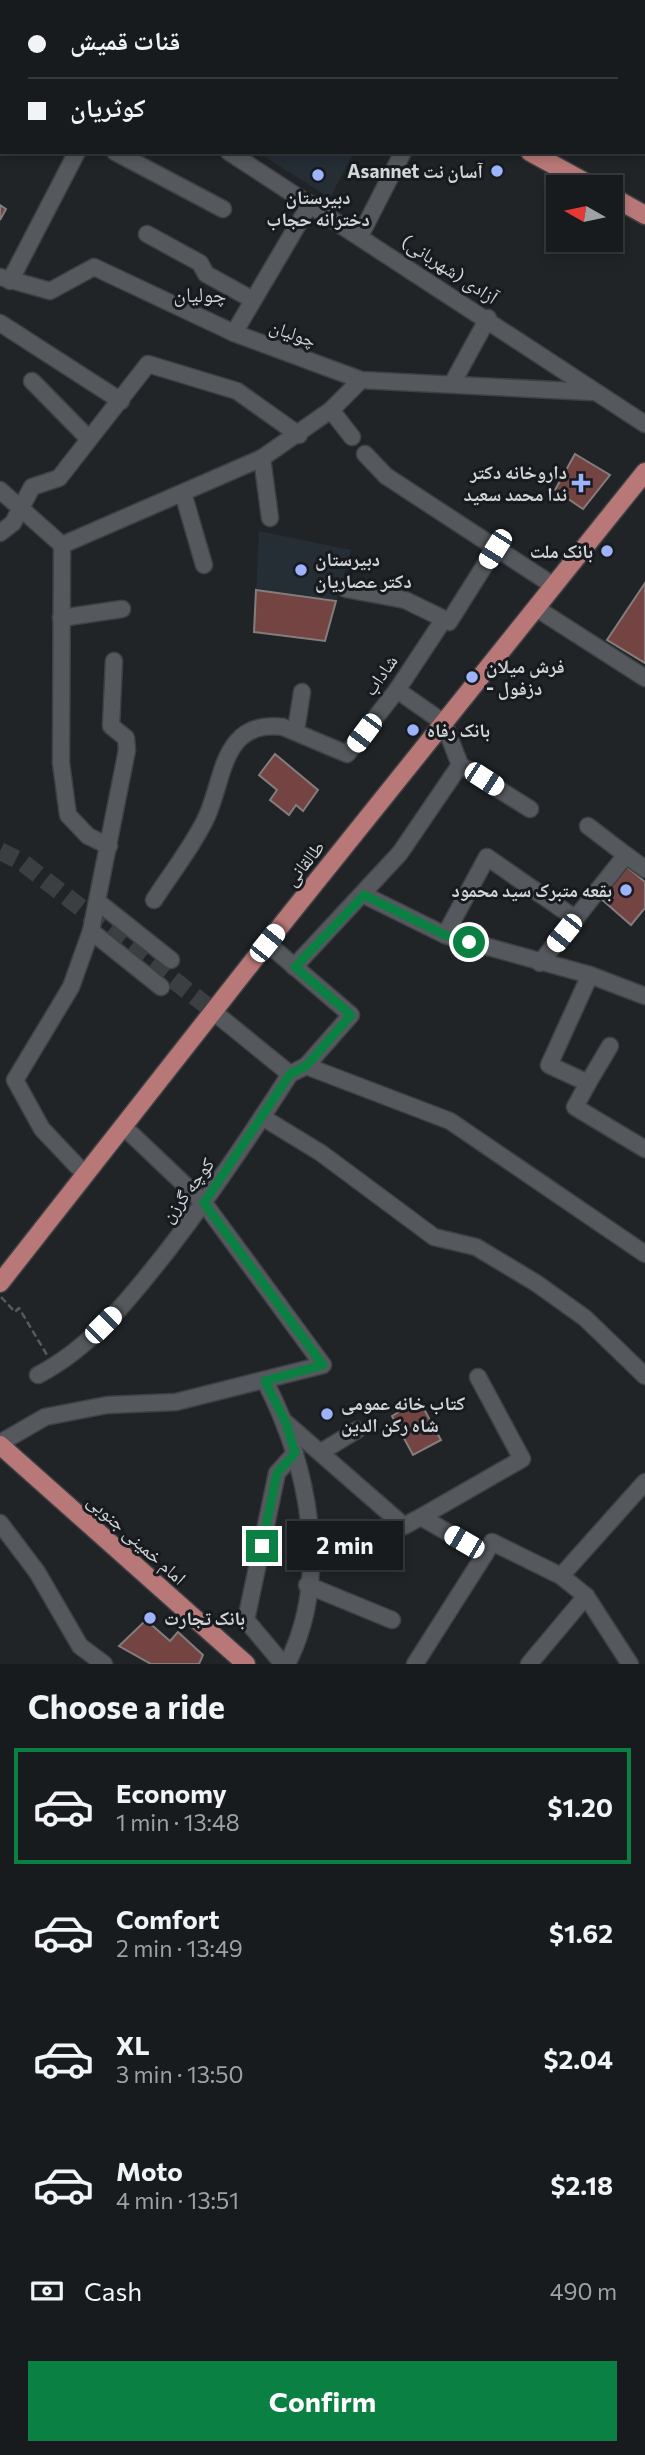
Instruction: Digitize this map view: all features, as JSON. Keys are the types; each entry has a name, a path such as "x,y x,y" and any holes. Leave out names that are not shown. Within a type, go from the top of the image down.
{"main road":[{"path":"534,154 572,175"},
{"path":"623,202 644,213"},
{"name":"طالقانی","path":"0,1266 78,1167 267,943 645,472"},
{"name":"طالقانی","path":"0,1283 124,1127 211,1010"},
{"name":"امام خمینی جنوبی","path":"0,1444 246,1664"}],"lane":[{"path":"5,279 76,154"},
{"path":"119,154 223,209"},
{"name":"آزادی (شهربانی)","path":"232,154 488,318 592,392 645,424"},
{"path":"360,236 402,154"},
{"path":"234,333 310,204"},
{"path":"147,234 200,263 206,274 253,300"},
{"name":"چولیان","path":"5,279 50,290 94,267 234,333 361,380 592,392"},
{"path":"452,384 488,318"},
{"path":"0,323 121,401"},
{"path":"0,533 13,523 32,487 59,478 148,365 237,391 299,435"},
{"path":"62,545 262,458 299,435 331,410 361,380"},
{"path":"32,382 88,438"},
{"path":"331,410 352,437"},
{"path":"365,454 386,477 554,586"},
{"path":"262,458 270,518"},
{"path":"0,490 62,545"},
{"path":"183,493 204,565"},
{"path":"62,545 61,763 68,816 88,836 109,846"},
{"name":"شاداب","path":"154,900 208,816 221,766 240,738 271,725 296,730 347,754 397,690 444,619 449,622 495,549"},
{"path":"346,589 405,600 444,619"},
{"path":"536,608 645,678"},
{"path":"61,618 122,609"},
{"path":"78,1167 42,1129 7,1080 71,986 92,931 127,750 126,738 111,726 114,661"},
{"path":"397,690 444,723 460,765 530,809"},
{"path":"296,730 302,692"},
{"path":"295,967 400,853 460,765"},
{"path":"588,826 645,868"},
{"path":"540,963 626,855"},
{"path":"445,935 487,858 576,919"},
{"path":"364,895 445,935 590,975 645,996"},
{"path":"98,902 171,960"},
{"path":"92,931 161,988"},
{"path":"211,1010 290,1074 306,1066 351,1015 267,943"},
{"path":"587,1083 549,1065 590,975"},
{"path":"610,1046 575,1107 645,1149"},
{"path":"306,1066 450,1121 645,1254"},
{"name":"کوچه گرزن","path":"38,1376 54,1367 93,1336 146,1282 204,1203 290,1074"},
{"path":"262,1117 321,1153 433,1237 476,1247 536,1283 585,1318 645,1376"},
{"path":"0,1444 46,1417 107,1405 176,1402 323,1365 204,1203 124,1127"},
{"path":"286,1423 404,1526 522,1460 478,1377"},
{"path":"265,1381 286,1423 295,1453 309,1505 303,1622 285,1664 246,1620 277,1473 295,1453"},
{"path":"321,1452 357,1430"},
{"path":"561,1576 645,1482"},
{"path":"421,1517 485,1554"},
{"path":"0,1523 37,1572 79,1646 104,1664"},
{"path":"415,1664 492,1542 561,1576 586,1596 630,1664"},
{"path":"307,1585 392,1620"},
{"path":"529,1664 586,1596"}],"path":[{"path":"0,1295 15,1312 19,1308 54,1367"}],"shaded area":[{"name":"دبیرستان دخترانه حجاب","path":"260,154 353,154 330,198"},
{"name":"دبیرستان دکتر عصاریان","path":"259,531 351,550 325,641 254,632"}],"building":[{"path":"0,205 6,209 0,220"},
{"name":"داروخانه دکتر ندا محمد سعید","path":"575,454 610,475 583,509 555,490"},
{"path":"645,583 645,663 607,640"},
{"path":"256,590 336,601 325,641 254,632"},
{"path":"275,754 318,790 303,811 296,805 289,815 270,800 277,790 259,775"},
{"name":"بقعه متبرک سید محمود","path":"626,866 645,882 645,908 631,925 600,898"},
{"path":"419,1400 441,1440 413,1455 392,1416"},
{"path":"146,1620 170,1641 178,1632 203,1655 199,1664 151,1664 119,1646"}],"tunnel":[{"path":"0,851 22,862 207,1006"}],"place":[{"name":"Asannet آسان نت","path":"497,171"},
{"name":"دبیرستان دخترانه حجاب","path":"318,175"},
{"name":"داروخانه دکتر ندا محمد سعید","path":"581,483"},
{"name":"بانک ملت","path":"607,551"},
{"name":"دبیرستان دکتر عصاریان","path":"301,570"},
{"name":"فرش میلان - دزفول","path":"472,677"},
{"name":"بانک رفاه","path":"413,730"},
{"name":"بقعه متبرک سید محمود","path":"626,890"},
{"name":"کتاب خانه عمومی شاه رکن الدین","path":"327,1414"},
{"name":"بانک تجارت","path":"150,1618"}],"district":[{"name":"چولیان","path":"200,295"}],"route":[{"path":"262,1546 277,1473 295,1453 286,1423 265,1381 323,1365 204,1203 230,1169 290,1074 306,1066 351,1015 295,967 364,895 445,935 469,942"}]}
